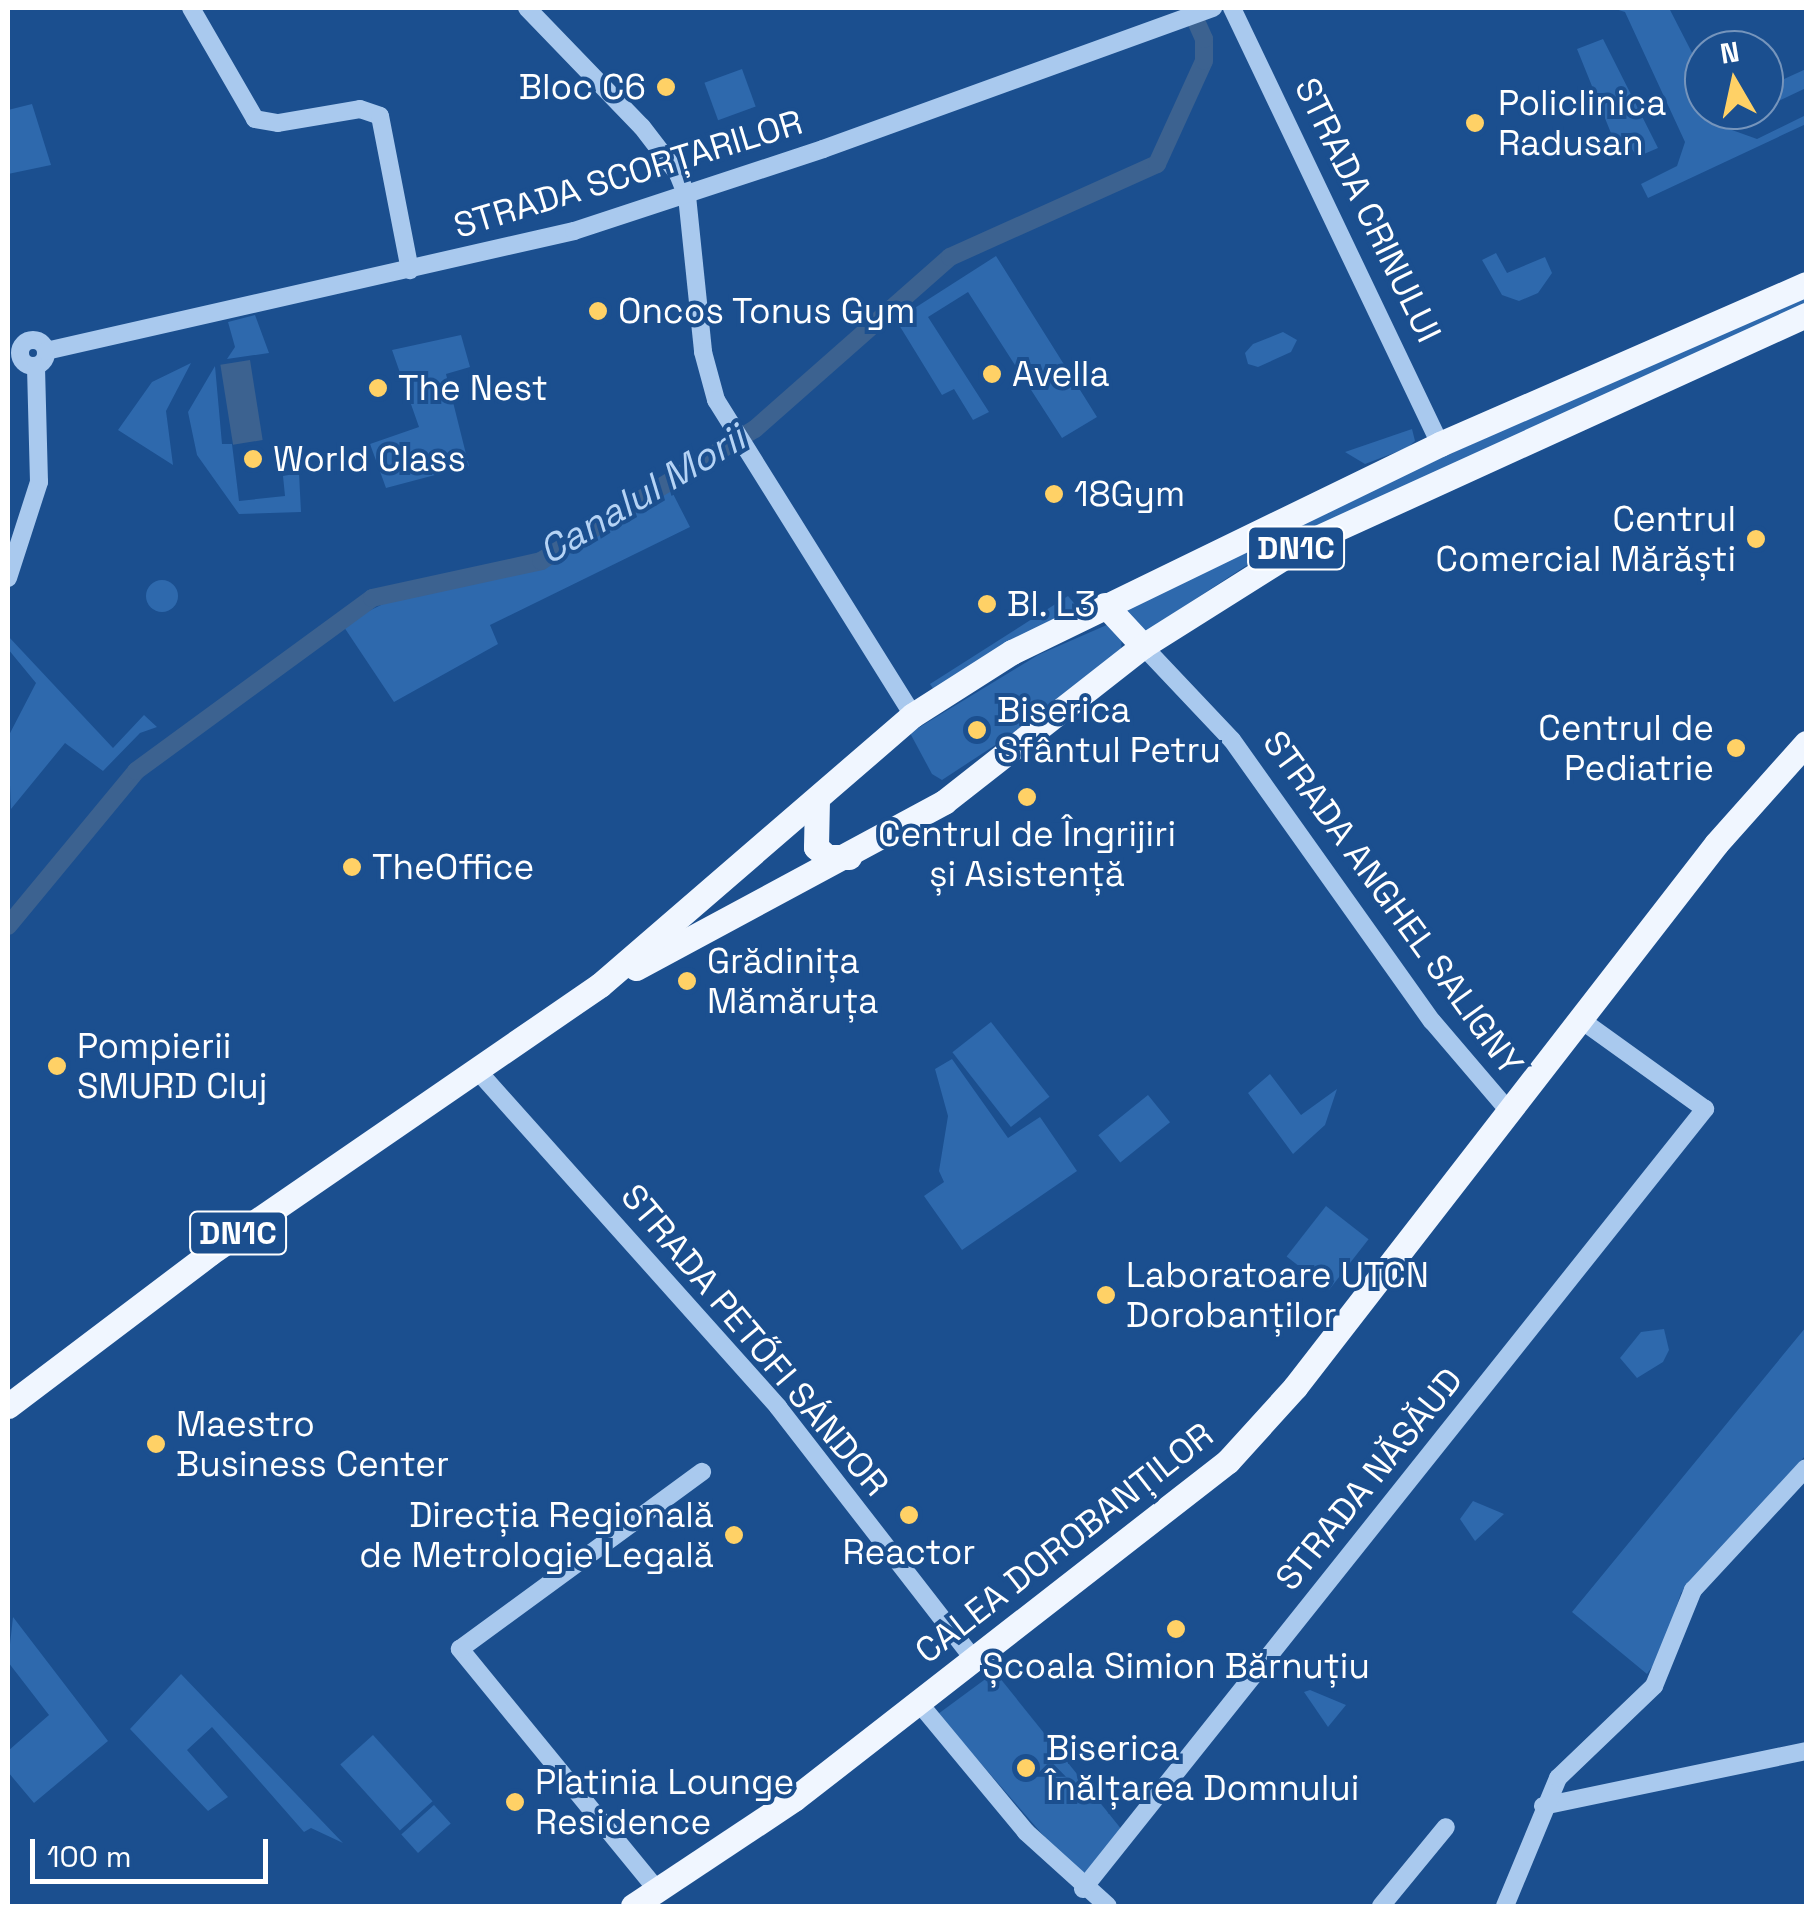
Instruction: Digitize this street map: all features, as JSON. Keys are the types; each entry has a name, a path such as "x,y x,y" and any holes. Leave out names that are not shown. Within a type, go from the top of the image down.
{"main road":[{"name":"DN1C","path":"8,1406 210,1252 600,986 913,715 1012,652 1440,444 1806,284"},
{"name":"DN1C","path":"600,986 849,857 953,795 1143,646 1349,520 1806,315"},
{"path":"1104,605 1143,646"},
{"name":"CALEA DOROBANȚILOR","path":"633,1906 919,1702 1228,1462 1294,1387 1716,844 1806,744"},
{"path":"817,799 816,847 826,857 849,857"}],"street":[{"path":"191,8 255,119 278,123 360,109 380,116 410,270"},
{"path":"527,8 642,128 687,196 703,352 730,429 913,715"},
{"name":"STRADA SCORȚARILOR","path":"27,358 410,270 687,196 1212,8"},
{"name":"STRADA CRINULUI","path":"1232,8 1440,444"},
{"path":"8,578 39,482 27,358"},
{"name":"STRADA ANGHEL SALIGNY","path":"1143,646 1232,740 1409,990 1508,1111"},
{"name":"STRADA NĂSĂUD","path":"1083,1889 1706,1110 1582,1020"},
{"name":"STRADA PETŐFI SÁNDOR","path":"477,1070 778,1407 974,1660"},
{"path":"1505,1906 1544,1806 1578,1752 1654,1686 1693,1590 1806,1468"},
{"path":"658,1891 460,1650 702,1472"},
{"path":"919,1702 1026,1832 1083,1889 1108,1906"},
{"path":"1544,1806 1806,1751"},
{"path":"1381,1906 1446,1826"}],"shaded area":[{"path":"1612,8 1669,8 1684,37 1684,130 1732,130 1757,139 1784,130 1784,126 1806,115 1806,124 1648,198 1641,184 1677,166 1685,142 1625,12"},
{"path":"1603,39 1658,148 1637,157 1625,138 1615,143 1577,49"},
{"path":"742,69 756,107 718,120 704,83"},
{"path":"1806,69 1806,88 1784,98 1784,79"},
{"path":"32,104 51,165 8,174 8,110"},
{"path":"1496,253 1507,273 1545,257 1552,273 1538,293 1519,301 1502,295 1482,260"},
{"path":"996,256 1097,417 1062,438 968,292 928,317 989,412 973,420 954,389 942,395 896,320"},
{"path":"1806,293 1806,311 1334,518 1261,556 1142,634 1116,605"},
{"path":"255,315 269,353 227,359 235,347 228,322"},
{"path":"1283,332 1297,340 1291,352 1258,367 1248,364 1245,353 1253,344"},
{"path":"461,335 470,367 446,374 469,466 386,488 370,444 419,427 392,350"},
{"path":"250,360 263,440 233,445 220,365"},
{"path":"191,363 166,411 173,465 118,430 152,382"},
{"path":"215,366 222,444 232,444 239,501 285,496 283,476 299,473 301,512 239,514 197,455 188,412"},
{"path":"1412,429 1415,441 1407,448 1365,464 1345,452"},
{"path":"669,486 690,527 490,625 498,644 394,702 342,624 412,590 543,565"},
{"path":"162,580 174,584 178,596 174,608 162,612 150,608 146,596 150,584"},
{"path":"1068,596 1078,608 936,693 930,684"},
{"path":"1109,624 1122,635 1121,651 1038,717 942,780 932,774 910,733 1038,655"},
{"path":"8,636 113,748 144,715 157,727 140,733 103,771 65,743 11,809 8,737 36,683 8,649"},
{"path":"991,1022 1049,1097 1011,1127 952,1052"},
{"path":"952,1059 1008,1138 1040,1117 1077,1171 962,1250 924,1196 944,1182 939,1171 948,1116 935,1069"},
{"path":"1270,1074 1301,1115 1337,1089 1325,1125 1293,1154 1248,1093"},
{"path":"1148,1095 1170,1122 1120,1162 1098,1135"},
{"path":"1326,1206 1369,1239 1329,1290 1287,1256"},
{"path":"1806,1327 1806,1455 1681,1593 1661,1654 1647,1674 1572,1612"},
{"path":"1664,1329 1669,1350 1663,1362 1637,1378 1620,1358 1641,1332"},
{"path":"1473,1501 1504,1514 1475,1541 1460,1519"},
{"path":"13,1617 108,1741 34,1803 8,1772 8,1751 49,1715 8,1662"},
{"path":"995,1672 1122,1830 1082,1880 938,1714"},
{"path":"181,1674 343,1843 311,1828 304,1832 212,1727 187,1750 228,1797 208,1811 130,1729"},
{"path":"1310,1690 1346,1705 1328,1727 1304,1692"},
{"path":"373,1735 433,1801 400,1831 340,1764"},
{"path":"434,1805 451,1824 418,1853 401,1834"}],"waterway":[{"name":"Canalul Morii","path":"8,926 136,771 372,598 541,561 755,429 950,257 1157,164 1204,61 1204,39 1190,8"}],"place":[{"name":"Bloc C6","path":"666,87"},
{"name":"Policlinica Radusan","path":"1475,123"},
{"name":"Oncos Tonus Gym","path":"598,311"},
{"name":"Avella","path":"992,374"},
{"name":"The Nest","path":"378,388"},
{"name":"World Class","path":"253,459"},
{"name":"18Gym","path":"1054,494"},
{"name":"Centrul Comercial Mărăști","path":"1756,539"},
{"name":"Bl. L3","path":"987,604"},
{"name":"Biserica Sfântul Petru","path":"977,730"},
{"name":"Centrul de Pediatrie","path":"1736,748"},
{"name":"Centrul de Îngrijiri și Asistență","path":"1027,797"},
{"name":"TheOffice","path":"352,867"},
{"name":"Grădinița Mămăruța","path":"687,981"},
{"name":"Pompierii SMURD Cluj","path":"57,1066"},
{"name":"Laboratoare UTCN Dorobanților","path":"1106,1295"},
{"name":"Maestro Business Center","path":"156,1444"},
{"name":"Reactor","path":"909,1515"},
{"name":"Direcția Regională de Metrologie Legală","path":"734,1535"},
{"name":"Școala Simion Bărnuțiu","path":"1176,1629"},
{"name":"Biserica Înălțarea Domnului","path":"1026,1768"},
{"name":"Platinia Lounge Residence","path":"515,1802"}]}
